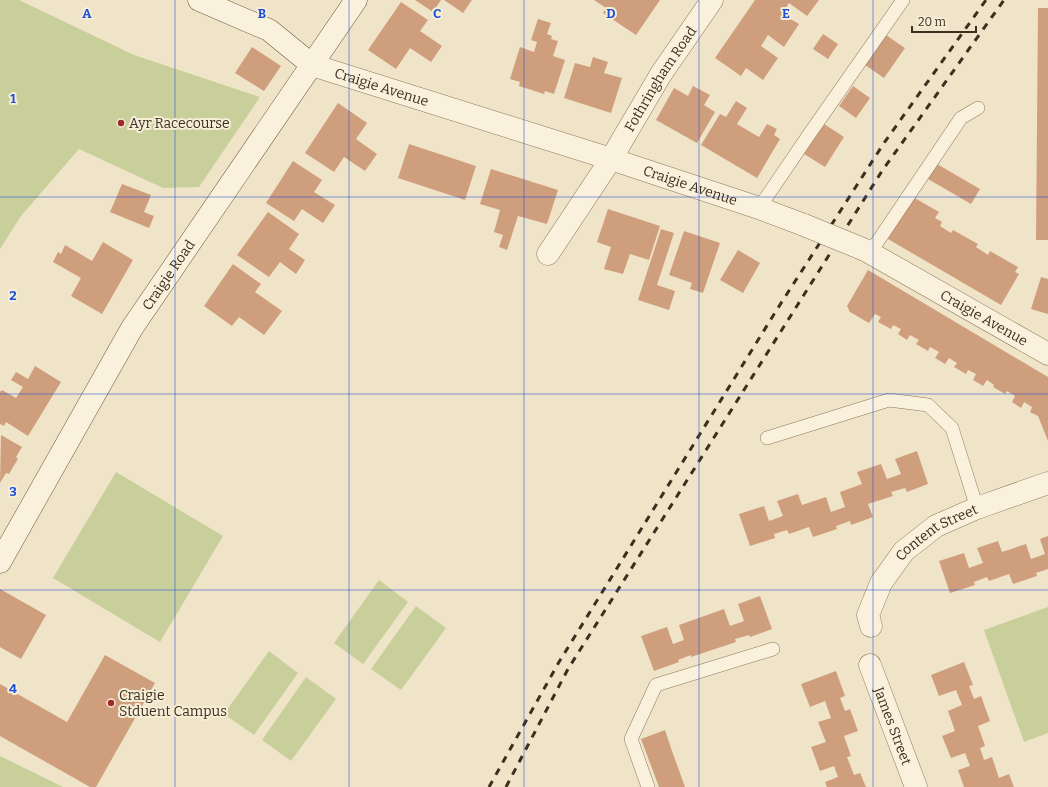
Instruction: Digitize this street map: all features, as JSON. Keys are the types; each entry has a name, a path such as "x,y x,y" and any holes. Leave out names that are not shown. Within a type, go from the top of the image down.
{"street":[{"path":"199,0 268,30 312,65"},
{"name":"Craigie Road","path":"0,562 132,328 356,0"},
{"name":"Fothringham Road","path":"548,254 611,159 661,74 712,0"},
{"name":"Craigie Avenue","path":"312,65 611,159 759,208 804,225 868,252 1048,354"},
{"name":"Content Street","path":"871,626 868,615 881,583 904,551 936,526 977,508 1048,483"},
{"name":"James Street","path":"870,665 916,787"}],"lane":[{"path":"759,208 903,0"},
{"path":"868,252 961,118 978,108"},
{"path":"766,438 889,400 928,405 952,428 977,508"},
{"path":"648,787 631,739 656,686 773,649"}],"green space":[{"name":"Ayr Racecourse","path":"0,0 19,0 134,55 260,97 199,187 163,188 79,149 21,216 0,249"},
{"path":"116,472 223,536 160,642 53,578"},
{"path":"379,580 408,602 363,664 334,643"},
{"path":"416,606 446,628 401,690 371,669"},
{"path":"1048,607 1048,733 1024,742 984,630"},
{"path":"269,651 298,673 254,735 224,714"},
{"path":"306,677 336,699 291,761 262,740"},
{"path":"0,756 63,787 0,787"}],"building":[{"path":"415,0 441,0 433,12"},
{"path":"444,0 472,0 463,13"},
{"path":"594,0 660,0 636,35 603,13 606,8"},
{"path":"755,0 819,0 807,16 789,3 782,14 799,24 784,47 768,35 761,46 778,58 763,80 746,68 741,76 715,58"},
{"path":"401,2 428,20 420,31 442,46 431,62 410,48 396,69 368,50"},
{"path":"1038,8 1048,8 1048,240 1036,240"},
{"path":"538,19 551,23 547,34 552,36 551,39 558,41 553,56 565,60 554,94 545,91 544,94 519,86 520,82 510,79 520,47 534,52 537,42 531,40"},
{"path":"883,33 905,48 884,78 862,63"},
{"path":"823,34 838,44 828,59 813,49"},
{"path":"252,47 281,66 264,91 235,73"},
{"path":"593,57 608,62 604,73 622,78 611,113 564,98 575,63 590,67"},
{"path":"693,86 710,95 704,105 715,112 697,143 656,120 674,88 688,96"},
{"path":"853,86 870,98 856,118 839,106"},
{"path":"736,101 747,108 737,124 759,137 767,124 777,129 774,135 780,139 757,178 701,145 720,114 726,117"},
{"path":"338,103 367,123 356,139 377,154 365,171 344,157 334,172 305,153"},
{"path":"821,122 844,137 825,167 801,152"},
{"path":"409,144 476,166 465,200 398,178"},
{"path":"293,161 322,180 314,192 335,205 323,223 302,209 294,221 266,203"},
{"path":"937,164 980,189 971,204 928,179"},
{"path":"491,169 558,190 547,224 518,216 507,250 499,247 503,235 494,232 500,210 480,204"},
{"path":"122,184 151,195 144,212 154,216 149,228 110,212"},
{"path":"913,197 939,212 935,218 942,222 940,226 951,233 953,230 978,244 976,247 988,255 990,251 1018,267 1015,272 1019,274 1001,305 888,239"},
{"path":"608,209 660,226 649,260 630,254 623,274 604,269 611,247 597,242"},
{"path":"268,212 299,234 289,249 305,260 296,274 280,262 269,277 237,255"},
{"path":"661,229 674,233 657,285 675,291 669,310 638,300"},
{"path":"684,231 720,243 703,293 690,289 692,283 669,275"},
{"path":"103,242 133,260 102,314 71,296 81,278 53,262 58,252 61,254 65,245 92,261"},
{"path":"738,250 760,263 743,293 720,280"},
{"path":"233,264 261,284 255,292 282,311 264,335 239,317 232,326 204,306"},
{"path":"868,270 1048,377 1048,441 1038,416 1030,412 1032,407 1024,402 1021,408 1012,402 1015,396 1007,391 1005,394 993,387 994,385 987,380 983,386 973,380 976,374 968,370 966,374 954,367 957,363 949,358 945,364 935,358 939,352 930,347 928,351 916,344 919,340 910,335 907,340 898,334 901,329 893,325 891,329 878,322 881,317 875,314 869,323 850,312 847,306"},
{"path":"1041,277 1048,279 1048,314 1031,309"},
{"path":"35,366 61,382 28,436 6,422 4,426 0,424 0,392 2,390 16,398 23,387 11,380 16,372 28,379"},
{"path":"1,435 22,447 16,457 18,459 9,474 6,473 0,483"},
{"path":"917,451 928,484 907,492 905,488 891,492 893,496 868,504 873,517 851,525 850,521 836,526 837,529 813,537 809,527 789,534 787,530 774,534 775,538 750,546 739,514 764,506 769,521 783,516 777,501 798,494 802,505 826,497 831,512 845,507 840,492 862,484 857,472 881,464 887,479 901,474 895,459"},
{"path":"1048,536 1048,569 1036,573 1037,576 1013,584 1009,574 989,581 987,577 974,582 975,585 950,593 939,561 964,553 969,568 983,563 977,548 998,541 1002,552 1026,544 1031,559 1045,554 1040,539"},
{"path":"0,589 46,615 21,659 0,647"},
{"path":"760,596 772,629 750,637 749,635 735,639 736,642 691,657 691,655 678,660 679,662 654,671 641,636 667,627 673,644 684,640 679,625 724,609 730,626 744,621 738,604"},
{"name":"Craigie Stduent Campus","path":"105,655 155,683 96,787 90,787 0,736 0,684 67,722"},
{"path":"964,662 973,685 969,686 974,699 981,696 990,721 978,726 985,746 980,748 984,760 992,757 999,778 1009,774 1014,787 964,787 958,770 970,766 965,753 951,758 942,736 955,731 948,711 962,705 956,690 939,696 931,675"},
{"path":"836,671 845,696 840,698 845,711 850,709 858,731 844,736 851,756 847,757 854,775 860,773 866,787 827,787 825,782 838,777 834,766 820,771 811,747 826,742 818,722 831,718 825,701 810,707 801,684"},
{"path":"665,730 685,787 659,787 641,739"}],"railway":[{"path":"489,787 559,662 776,311 884,143 986,0"},
{"path":"506,787 568,669 882,171 1004,0"}],"place":[{"name":"Ayr Racecourse","path":"121,123"},
{"name":"Craigie Stduent Campus","path":"111,703"}]}
